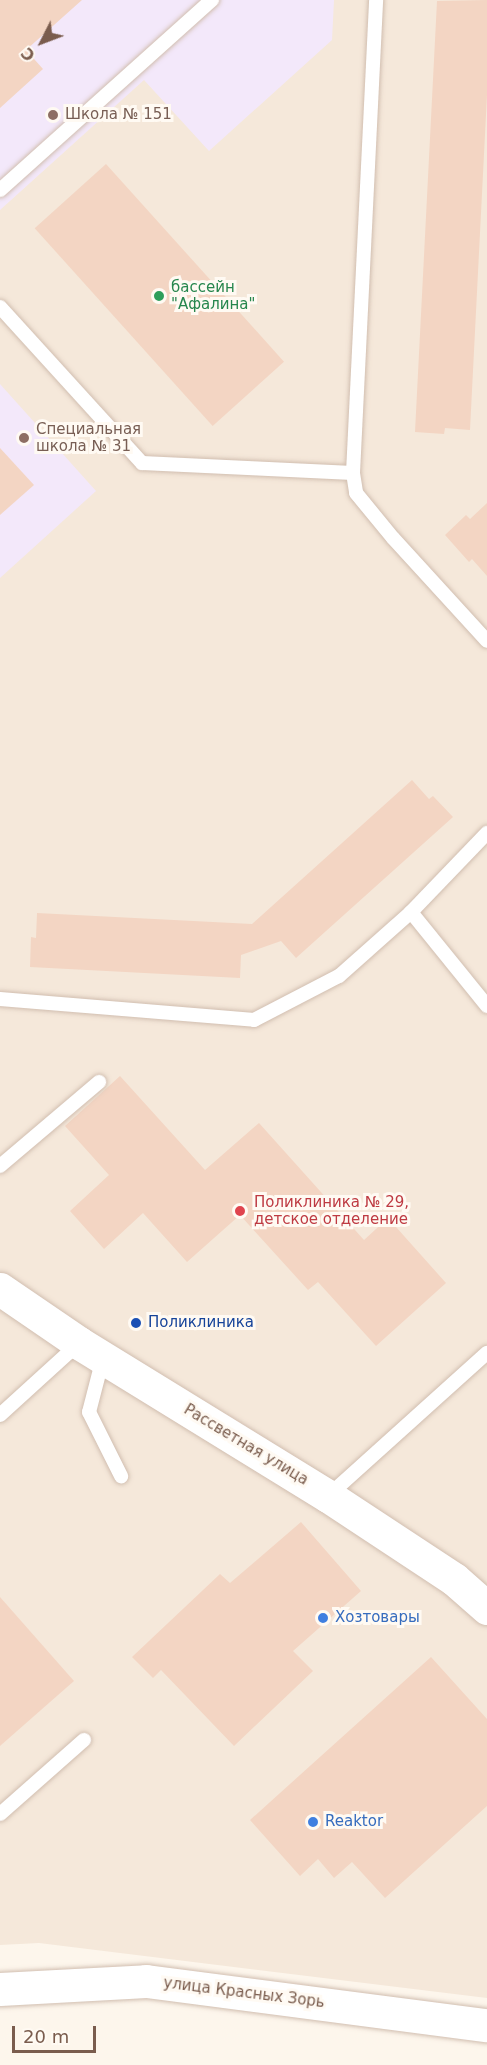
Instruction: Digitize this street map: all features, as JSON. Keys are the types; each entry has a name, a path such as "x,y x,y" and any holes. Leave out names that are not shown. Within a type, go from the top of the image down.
{"street":[{"name":"Рассветная улица","path":"0,1289 91,1351 328,1496 454,1579 487,1608"},
{"name":"улица Красных Зорь","path":"0,1989 146,1981 487,2025"}],"lane":[{"path":"0,190 212,0"},
{"path":"376,0 353,473 356,493 393,538 487,641"},
{"path":"0,307 142,463 353,473"},
{"path":"0,999 254,1020 339,976 411,912 487,833"},
{"path":"411,912 486,1004"},
{"path":"0,1166 99,1082"},
{"path":"0,1415 91,1351"},
{"path":"91,1351 88,1412 121,1476"},
{"path":"328,1496 487,1353"},
{"path":"0,1814 84,1740"}],"shaded area":[{"path":"0,0 487,0 487,1998 39,1943 0,1945"},
{"name":"Школа № 151","path":"0,0 334,0 332,40 209,151 144,80 0,210"},
{"name":"Специальная школа № 31","path":"0,384 96,491 0,578"}],"building":[{"path":"0,0 82,0 26,50 43,69 0,108"},
{"path":"487,0 487,95 470,430 445,428 444,434 415,432 437,1"},
{"name":"бассейн \"Афалина\"","path":"106,164 284,362 213,426 35,228"},
{"path":"0,448 34,485 0,515"},
{"path":"487,503 487,576 472,559 469,562 445,535 466,515 470,519"},
{"path":"412,780 429,799 433,796 453,817 296,958 281,941 241,955 240,978 30,967 31,937 36,938 37,913 252,924"},
{"name":"Поликлиника № 29, детское отделение","path":"120,1076 205,1170 259,1123 364,1240 388,1218 446,1283 376,1346 318,1282 308,1290 240,1215 187,1262 143,1213 104,1249 70,1211 109,1175 65,1126"},
{"path":"301,1522 361,1591 293,1651 313,1671 234,1746 161,1670 153,1678 132,1657 220,1574 230,1583"},
{"path":"0,1597 74,1681 0,1746"},
{"path":"431,1657 487,1719 487,1806 385,1898 352,1862 334,1878 318,1859 300,1876 250,1820"}],"place":[{"name":"Школа № 151","path":"53,115"},
{"name":"бассейн \"Афалина\"","path":"159,296"},
{"name":"Специальная школа № 31","path":"24,438"},
{"name":"Поликлиника № 29, детское отделение","path":"240,1211"},
{"name":"Поликлиника","path":"136,1323"},
{"name":"Хозтовары","path":"323,1618"},
{"name":"Reaktor","path":"313,1822"}]}
